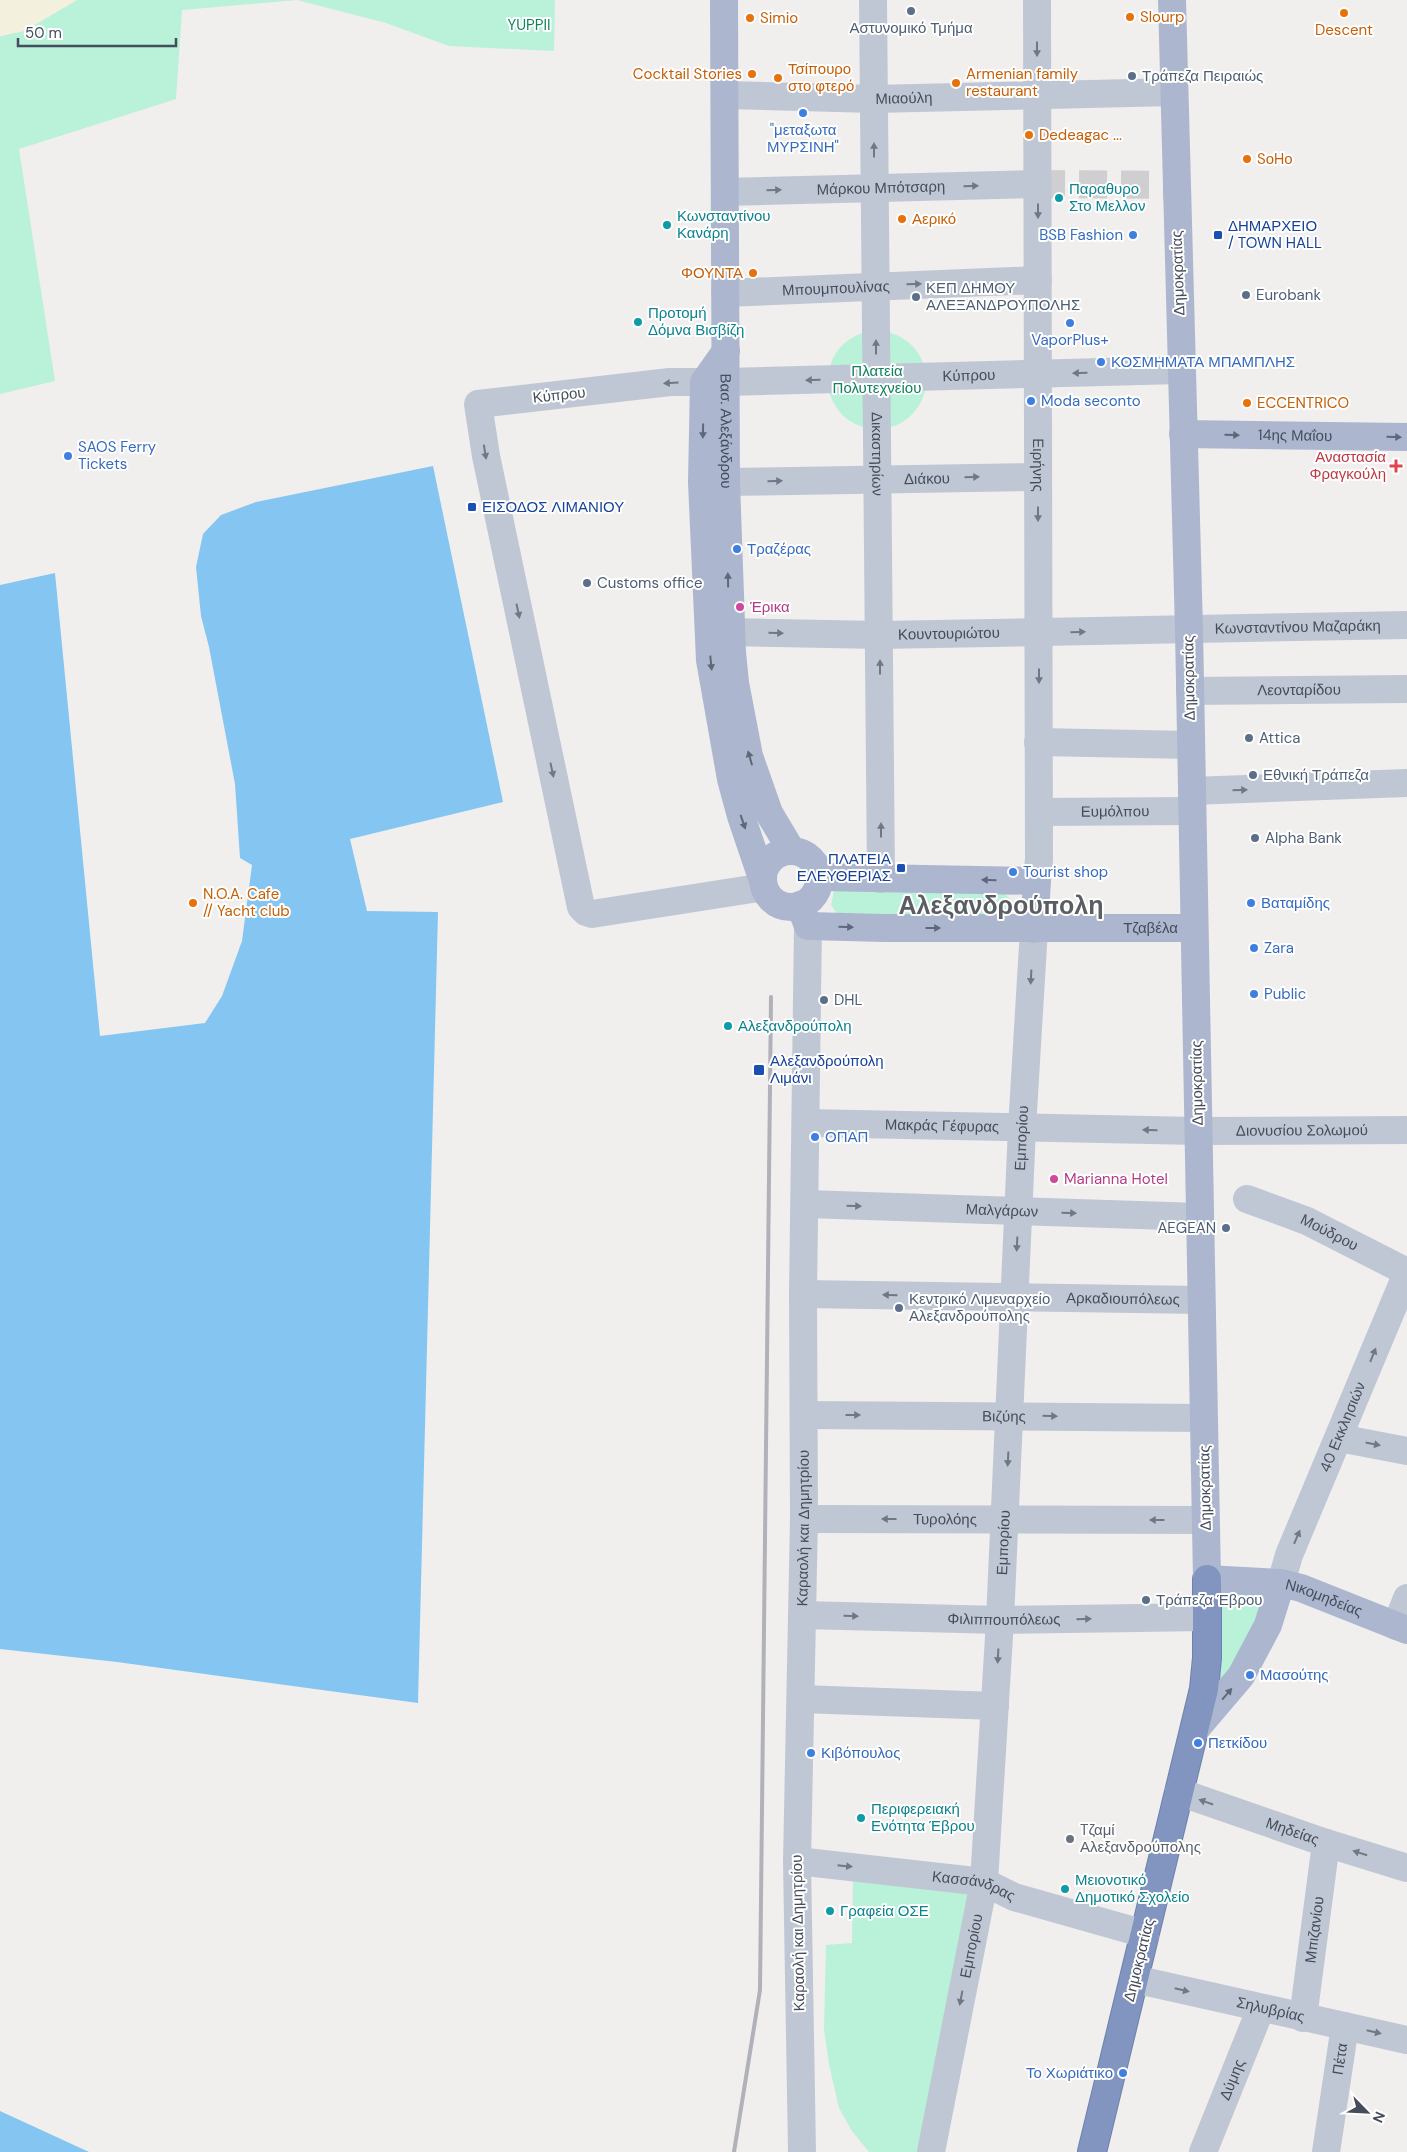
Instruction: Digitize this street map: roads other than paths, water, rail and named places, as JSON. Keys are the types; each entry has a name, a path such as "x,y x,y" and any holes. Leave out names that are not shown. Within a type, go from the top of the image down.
{"highway":[{"name":"Δημοκρατίας","path":"1092,2152 1195,1730 1206,1671 1207,1579"}],"main road":[{"name":"Βασ. Αλεξάνδρου","path":"724,0 726,350 715,382 702,482 720,633 735,683 749,756 766,807 791,850"},
{"name":"Δημοκρατίας","path":"1172,0 1190,691 1207,1579"},
{"name":"Βασ. Αλεξάνδρου","path":"715,382 726,482 720,633 711,668 731,779 763,882"},
{"name":"14ης Μαΐου","path":"1183,434 1407,437"},
{"path":"791,850 807,856 817,869 819,877 818,886 804,916 791,907 774,902 763,882 768,862 782,852 791,850"},
{"path":"819,877 1037,880"},
{"name":"Ειρήνης","path":"1034,929 1037,880"},
{"name":"Τζαβέλα","path":"804,916 1034,929 1194,928"},
{"name":"Νικομηδείας","path":"1207,1579 1281,1583 1301,1588 1402,1628"},
{"path":"1195,1730 1241,1676 1268,1625 1281,1583"}],"street":[{"name":"Δικαστηρίων","path":"873,0 881,879"},
{"name":"Ειρήνης","path":"1037,0 1039,633 1037,880"},
{"name":"Μιαούλη","path":"724,95 874,99 1174,92"},
{"name":"Μάρκου Μπότσαρη","path":"725,192 1038,184"},
{"name":"Μπουμπουλίνας","path":"725,293 1038,280"},
{"name":"Κύπρου","path":"763,882 597,913 588,913 580,905 486,456 478,404 670,382 1181,370"},
{"name":"Διάκου","path":"726,482 877,478 1038,477"},
{"name":"Κωνσταντίνου Μαζαράκη","path":"1188,630 1407,625"},
{"name":"Κουντουριώτου","path":"720,633 880,635 1188,630"},
{"name":"Λεονταρίδου","path":"1190,691 1407,689"},
{"path":"1038,742 1191,745"},
{"name":"Ευμόλπου","path":"1039,812 1407,783"},
{"name":"Καραολή και Δημητρίου","path":"802,2152 797,1860 804,1519 803,1294 806,1123 804,916"},
{"name":"Εμπορίου","path":"931,2152 984,1882 1000,1620 1022,1128 1034,929"},
{"name":"Μακράς Γέφυρας","path":"806,1123 1198,1131"},
{"name":"Διονυσίου Σολωμού","path":"1198,1131 1407,1130"},
{"name":"Μούδρου","path":"1247,1199 1307,1220 1407,1273"},
{"name":"Μαλγάρων","path":"806,1204 1200,1217"},
{"name":"40 Εκκλησιών","path":"1281,1583 1289,1555 1339,1438 1402,1300 1407,1273"},
{"name":"Αρκαδιουπόλεως","path":"803,1294 1201,1300"},
{"name":"Βιζύης","path":"804,1415 1204,1418"},
{"path":"1339,1438 1407,1450"},
{"name":"Τυρολόης","path":"804,1519 1206,1520"},
{"path":"1402,1628 1407,1598"},
{"name":"Φιλιππουπόλεως","path":"802,1615 1000,1620 1207,1617"},
{"path":"800,1699 995,1706"},
{"name":"Μηδείας","path":"1179,1792 1326,1843 1407,1868"},
{"name":"Μπιζανίου","path":"1303,2018 1326,1843"},
{"name":"Κασσάνδρας","path":"797,1860 984,1882 1014,1897 1145,1934"},
{"name":"Σηλυβρίας","path":"1134,1979 1407,2040"},
{"name":"Δύμης","path":"1203,2152 1261,2008"},
{"name":"Πέτα","path":"1326,2152 1345,2026"}],"water":[{"path":"433,466 503,802 350,839 367,911 438,912 418,1703 117,1662 0,1649 0,585 55,573 100,1036 205,1023 222,996 242,941 252,865 240,858 235,784 209,647 201,616 196,567 203,534 221,515 256,502"},
{"path":"0,2111 89,2152 0,2152"}],"tunnel":[{"path":"1037,184 1176,185"}],"railway":[{"path":"734,2152 760,1990 771,997"}],"place":[{"name":"Αστυνομικό Τμήμα","path":"911,11"},
{"name":"Descent","path":"1344,13"},
{"name":"Slourp","path":"1130,17"},
{"name":"Simio","path":"750,18"},
{"name":"Cocktail Stories","path":"752,74"},
{"name":"Τράπεζα Πειραιώς","path":"1132,76"},
{"name":"Τσίπουρο στο φτερό","path":"778,78"},
{"name":"Armenian family restaurant","path":"956,83"},
{"name":"\"μεταξωτα ΜΥΡΣΙΝΗ\"","path":"803,113"},
{"name":"Dedeagac ...","path":"1029,135"},
{"name":"SοHο","path":"1247,159"},
{"name":"Παραθυρο Στο Μελλον","path":"1059,198"},
{"name":"Αερικό","path":"902,219"},
{"name":"Κωνσταντίνου Κανάρη","path":"667,225"},
{"name":"BSB Fashion","path":"1133,235"},
{"name":"ΔΗΜΑΡΧΕΙΟ / TOWN HALL","path":"1218,235"},
{"name":"ΦΟΥΝΤΑ","path":"753,273"},
{"name":"Eurobank","path":"1246,295"},
{"name":"ΚΕΠ ΔΗΜΟΥ ΑΛΕΞΑΝΔΡΟΥΠΟΛΗΣ","path":"916,297"},
{"name":"Προτομή Δόμνα Βισβίζη","path":"638,322"},
{"name":"VaporPlus+","path":"1070,323"},
{"name":"ΚΟΣΜΗΜΑΤΑ ΜΠΑΜΠΛΗΣ","path":"1101,362"},
{"name":"Moda seconto","path":"1031,401"},
{"name":"ECCENTRICO","path":"1247,403"},
{"name":"SAOS Ferry Tickets","path":"68,456"},
{"name":"Αναστασία Φραγκούλη","path":"1396,466"},
{"name":"ΕΙΣΟΔΟΣ ΛΙΜΑΝΙΟΥ","path":"472,507"},
{"name":"Τραζέρας","path":"737,549"},
{"name":"Customs office","path":"587,583"},
{"name":"Έρικα","path":"740,607"},
{"name":"Attica","path":"1249,738"},
{"name":"Εθνική Τράπεζα","path":"1253,775"},
{"name":"Alpha Bank","path":"1255,838"},
{"name":"ΠΛΑΤΕΙΑ ΕΛΕΥΘΕΡΙΑΣ","path":"901,868"},
{"name":"Tourist shop","path":"1013,872"},
{"name":"N.O.A. Cafe // Yacht club","path":"193,903"},
{"name":"Βαταμίδης","path":"1251,903"},
{"name":"Zara","path":"1254,948"},
{"name":"Public","path":"1254,994"},
{"name":"DHL","path":"824,1000"},
{"name":"Αλεξανδρούπολη","path":"728,1026"},
{"name":"Αλεξανδρούπολη Λιμάνι","path":"759,1070"},
{"name":"ΟΠΑΠ","path":"815,1137"},
{"name":"Marianna Hotel","path":"1054,1179"},
{"name":"AEGEAN","path":"1226,1228"},
{"name":"Κεντρικό Λιμεναρχείο Αλεξανδρούπολης","path":"899,1308"},
{"name":"Τράπεζα Έβρου","path":"1146,1600"},
{"name":"Μασούτης","path":"1250,1675"},
{"name":"Πετκίδου","path":"1198,1743"},
{"name":"Κιβόπουλος","path":"811,1753"},
{"name":"Περιφερειακή Ενότητα Έβρου","path":"861,1818"},
{"name":"Tζαμί Αλεξανδρούπολης","path":"1070,1839"},
{"name":"Μειονοτικό Δημοτικό Σχολείο","path":"1065,1889"},
{"name":"Γραφεία ΟΣΕ","path":"830,1911"},
{"name":"Το Χωριάτικο","path":"1123,2073"}],"district":[{"name":"Αλεξανδρούπολη","path":"1001,905"}],"park label":[{"name":"YUPPII","path":"529,25"},
{"name":"Πλατεία Πολυτεχνείου","path":"877,380"}]}
